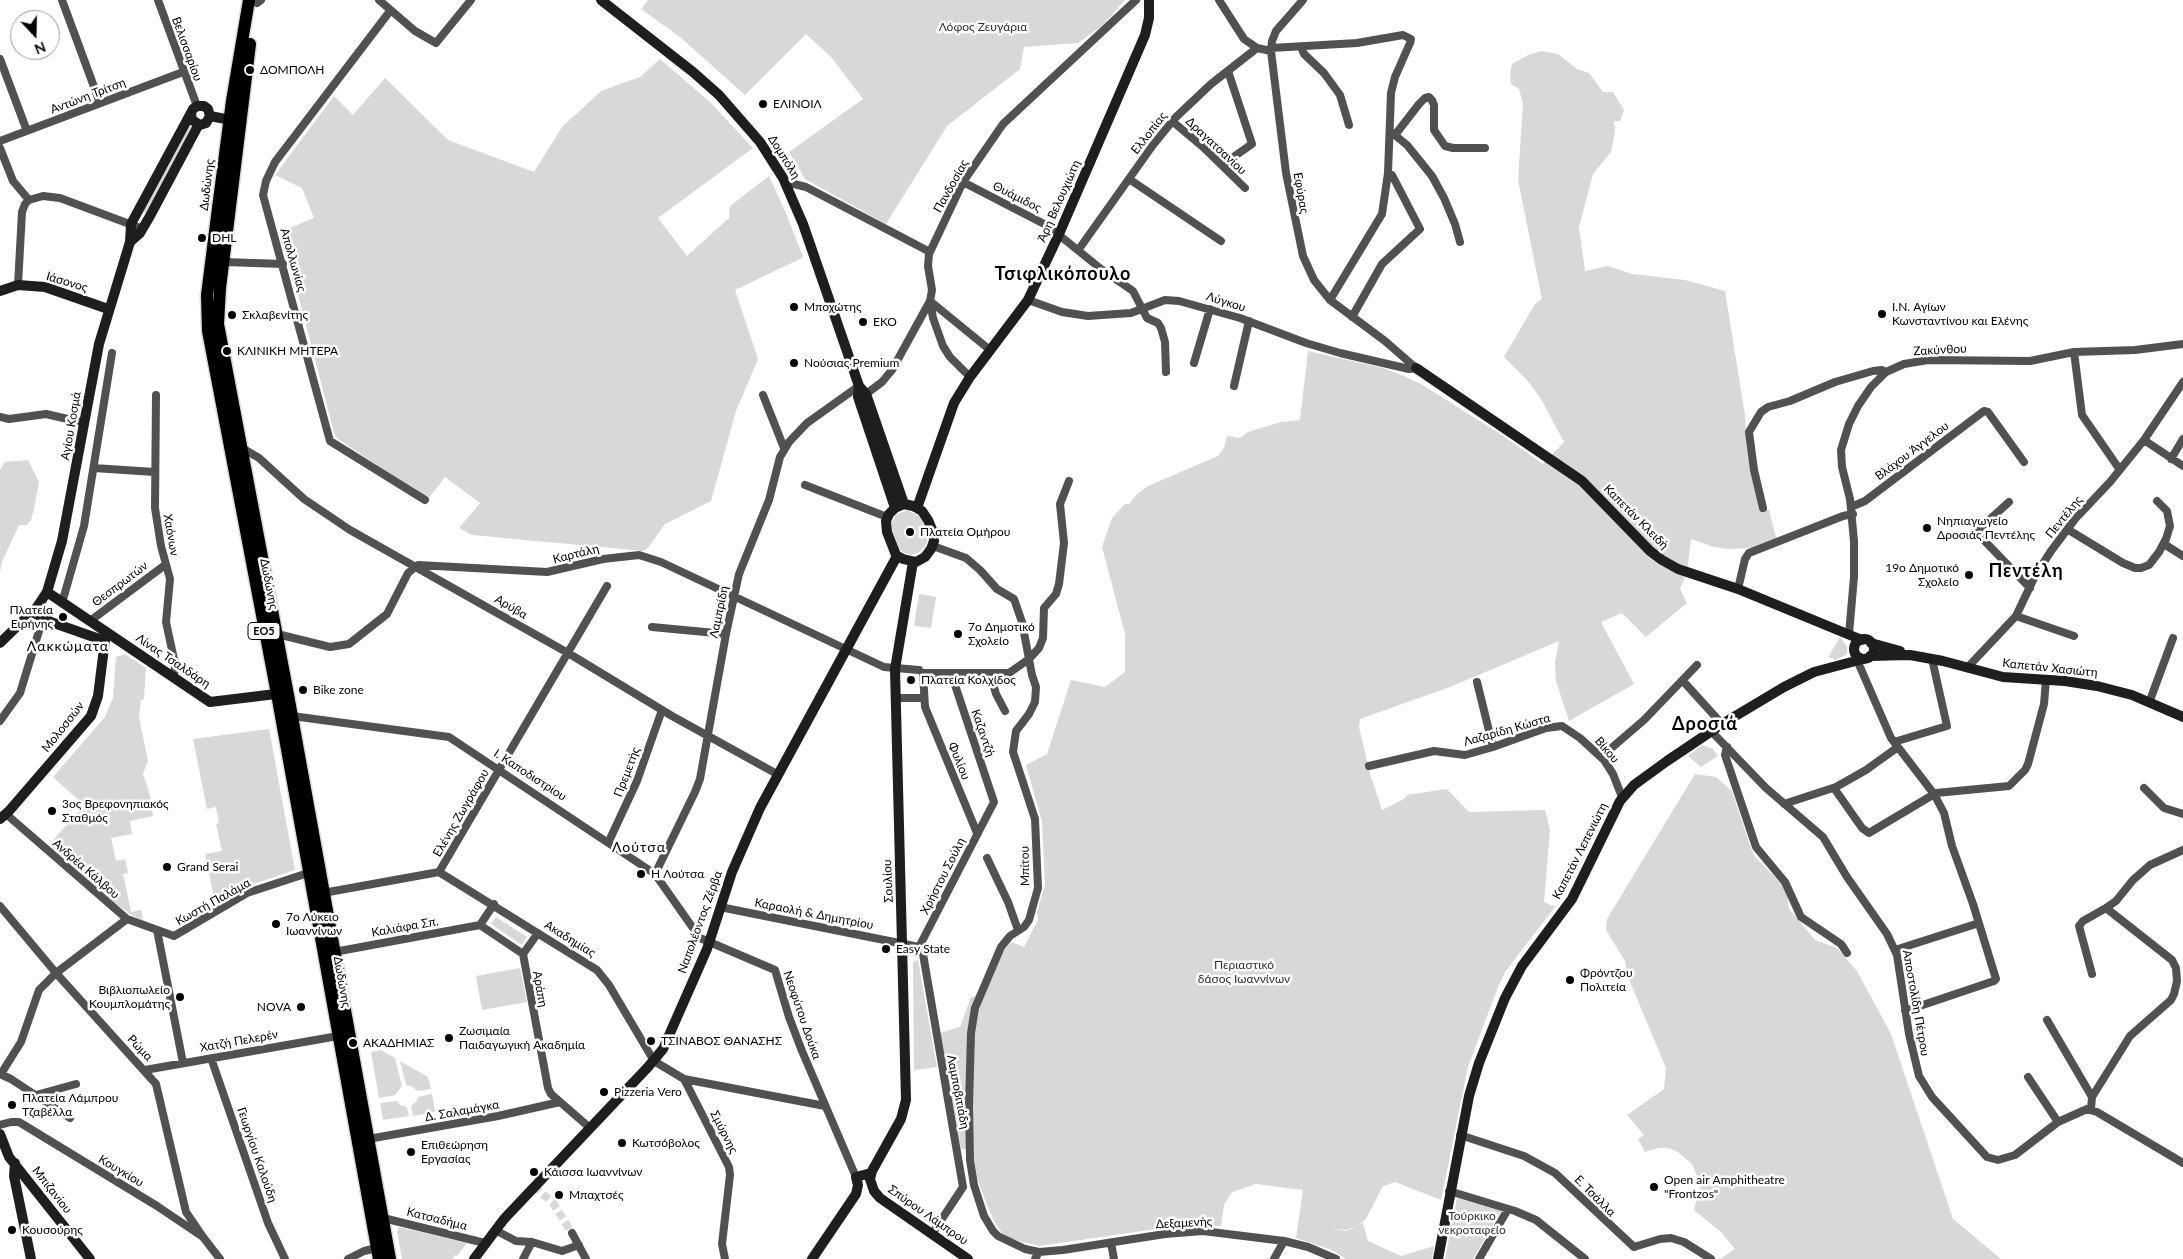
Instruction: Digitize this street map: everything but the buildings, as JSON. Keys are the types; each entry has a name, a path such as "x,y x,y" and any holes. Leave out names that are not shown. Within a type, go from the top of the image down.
{"main road":[{"name":"Δωδώνης","path":"256,1 234,120 208,289 207,317 211,348 282,693 292,716 390,1259"},
{"name":"Δωδώνης","path":"234,120 218,324 277,634 282,693 308,873 378,1253"}],"street":[{"path":"62,0 100,103"},
{"name":"Βελισσαρίου","path":"158,0 194,110"},
{"path":"378,0 421,36 436,44 471,0"},
{"name":"Δομπόλη","path":"602,0 693,72 718,96 760,142 787,185 863,390 858,397 900,506"},
{"name":"Πανδοσίας","path":"863,390 882,382 892,370 930,301 932,290 928,262 930,252 963,182 1003,124 1136,0"},
{"name":"Άρη Βελουχιώτη","path":"917,508 951,409 970,377 1028,300 1059,234 1145,35 1149,18 1149,0"},
{"path":"1219,0 1240,35 1257,48 1272,49 1356,43 1403,35 1410,37 1410,43 1397,69 1390,92 1392,133 1382,214 1330,300"},
{"path":"1272,49 1276,31 1303,0"},
{"name":"Απολλωνίας","path":"390,11 275,162 268,175 263,195 330,441 425,500"},
{"path":"1301,47 1304,54 1324,73 1340,95 1349,124"},
{"name":"Ελλοπίας","path":"1079,249 1172,121 1197,97 1257,48"},
{"name":"Εφύρας","path":"1272,49 1284,163 1298,236 1310,273 1330,300 1385,341 1416,368"},
{"path":"0,59 27,131"},
{"path":"1222,165 1252,144 1228,71"},
{"name":"Αντώνη Τρίτση","path":"0,141 183,72"},
{"path":"1392,133 1425,98 1429,97 1434,104 1434,130 1445,146 1453,148 1485,148"},
{"path":"206,107 210,116 206,123 200,124 192,120 194,110 206,107"},
{"name":"Αγίου Κοσμά","path":"0,643 32,612 46,592 62,541 98,344 130,242 131,224 194,110"},
{"path":"210,116 234,120"},
{"name":"Δραγατσανίου","path":"1172,121 1245,188"},
{"name":"Αγίου Κοσμά","path":"130,242 143,229 200,124"},
{"path":"1392,133 1407,145 1432,176 1455,224 1460,242"},
{"path":"0,148 13,181 29,200"},
{"path":"1352,317 1382,264 1420,229 1392,175 1388,173"},
{"path":"1129,179 1221,241"},
{"name":"Θυάμιδος","path":"963,182 1045,223 1101,269 1133,291 1147,318 1158,323 1161,328 1166,372"},
{"path":"787,185 794,184 806,187 930,252"},
{"path":"0,291 18,285 22,212 29,200 43,196 60,198 143,229"},
{"path":"224,262 283,264"},
{"name":"Ιάσονος","path":"18,285 51,289 108,309"},
{"name":"Λύγκου","path":"1028,300 1054,310 1078,316 1125,314 1160,302 1172,300 1249,321 1306,343 1409,369 1416,368"},
{"path":"930,301 990,350"},
{"path":"930,301 933,318 943,346 955,363 970,377"},
{"path":"1194,363 1210,309"},
{"path":"1234,386 1249,321"},
{"name":"Ζακύνθου","path":"1849,634 1854,569 1852,510 1841,462 1842,445 1858,406 1871,387 1886,372 1904,364 1928,360 2030,360 2074,352 2134,350 2183,344"},
{"path":"2074,352 2082,415 2120,470"},
{"path":"62,603 84,526 112,353"},
{"name":"Καπετάν Κλειδή","path":"1416,368 1582,481 1662,560 1684,571 1738,589 1849,634 1860,652"},
{"path":"1763,508 1752,463 1749,432 1761,412 1768,407 1836,382 1878,370 1886,372"},
{"name":"Πεντέλης","path":"1967,668 2016,616 2039,569 2067,529 2144,440 2183,382"},
{"name":"Λαμπρίδη","path":"656,874 695,792 742,563 769,500 784,448 818,414 863,390"},
{"name":"Χαόνων","path":"156,395 155,508 165,565 170,580 166,622 174,664 174,678"},
{"path":"763,395 784,448"},
{"name":"Βλάχου Άγγελου","path":"1738,589 1745,559 1749,554 1844,516 1984,411 1988,412 2024,462"},
{"path":"0,417 9,419 46,414 84,423"},
{"path":"2171,459 2183,439"},
{"path":"2144,440 2183,466"},
{"name":"Αρύβα","path":"242,448 256,455 304,499 350,530 568,653 662,710 778,774"},
{"path":"94,468 154,472"},
{"path":"951,673 1010,673 1029,659 1042,642 1044,608 1057,592 1064,542 1060,504 1069,481"},
{"path":"805,485 887,517"},
{"path":"2067,529 2134,568 2141,568 2148,565 2164,544 2171,521 2166,509 2158,501"},
{"path":"2009,502 1976,532 2030,588"},
{"path":"900,506 917,508 930,524 934,537 933,546 925,557 913,562 897,556 888,540 886,526 887,517 900,506"},
{"path":"2164,544 2183,556"},
{"name":"Μπίτου","path":"933,546 966,558 980,570 996,589 1012,598 1020,615 1036,688 1036,697 1032,709 1016,731 1013,754 1035,819 1038,882 1030,920 1007,939 998,952 975,1008 970,1044 970,1160 980,1205 993,1231 1037,1256"},
{"name":"Καρτάλη","path":"415,566 433,564 547,572 603,559 639,555 661,562 884,667 919,670"},
{"name":"Ναπολέοντος Ζέρβα","path":"474,1259 495,1230 654,1061 666,1043 709,942 732,872 760,808 897,556"},
{"name":"Σουλίου","path":"871,1173 899,1123 905,1105 903,943 895,669 913,562"},
{"name":"Θεσπρωτών","path":"90,621 165,565"},
{"path":"277,634 330,647 349,644 387,614 408,573 415,566"},
{"name":"Ελένης Ζωγράφου","path":"323,893 439,872 607,586"},
{"path":"46,592 90,621 106,636"},
{"path":"32,612 42,618 106,636"},
{"path":"2016,616 2074,636"},
{"path":"0,721 20,693 42,618"},
{"path":"652,627 726,634"},
{"name":"Λίνας Τσαλδάρη","path":"106,636 212,702 282,693"},
{"name":"Μολοσσών","path":"3,816 91,716 98,696 106,636"},
{"path":"2149,703 2173,638"},
{"path":"1860,652 1896,744 1934,794 1944,812 1952,846 1996,979 1905,1011"},
{"name":"Καπετάν Χασιώτη","path":"1860,652 1910,655 2003,677 2046,680 2122,691 2183,717"},
{"name":"Καπετάν Λεπενιώτη","path":"1438,1259 1460,1134 1477,1070 1508,993 1522,966 1572,899 1622,797 1649,774 1722,724 1800,678 1860,652"},
{"path":"1784,804 1834,788 1861,774 1896,744 1947,726 1932,659"},
{"path":"1601,757 1644,720 1697,665"},
{"name":"Φυλίου","path":"951,673 923,673 923,698 977,833"},
{"name":"Καζαντζή","path":"951,673 994,800"},
{"path":"990,674 996,694 1005,711"},
{"path":"1834,788 1862,828 1869,833 1934,794 1943,791 2005,787 2025,770 2030,759 2044,704 2046,680"},
{"path":"1683,681 1722,724"},
{"path":"1476,682 1494,747"},
{"path":"895,698 923,698"},
{"name":"Πρεμετής","path":"609,841 637,781 662,710"},
{"name":"Ι. Καποδιστρίου","path":"292,716 442,734 449,737 609,841 656,874 696,934 709,942"},
{"name":"Βίκου","path":"1564,727 1580,738 1601,757 1613,774 1622,797"},
{"name":"Λαζαρίδη Κώστα","path":"1369,766 1430,752 1461,755 1494,747 1546,728 1564,727"},
{"name":"Αποστολίδη Πέτρου","path":"1711,731 1762,784 1824,837 1847,877 1887,934 1895,950 1912,1050 1922,1082 1932,1097 1988,1158 1998,1160 2014,1155 2058,1122 2084,1110 2091,1109"},
{"path":"1727,746 1725,755 1730,772 1759,852 1785,882 1801,917 1840,944 1848,953"},
{"path":"2144,788 2164,808 2183,814"},
{"name":"Χρήστου Σούλη","path":"919,947 994,800"},
{"name":"Ανδρέα Κάλβου","path":"3,816 126,919 157,930"},
{"path":"2092,974 2079,926 2083,921 2116,901 2144,869 2159,860 2183,850"},
{"path":"987,858 1008,902 1018,930"},
{"name":"Ακαδημίας","path":"439,872 494,904 600,972 654,1061"},
{"name":"Κωστή Παλάμα","path":"157,930 176,936 247,893 308,873"},
{"path":"494,904 480,925 523,954 538,933"},
{"name":"Ρώμα","path":"0,906 56,973 156,1084 160,1094 186,1212 203,1237"},
{"name":"Καραολή & Δημητρίου","path":"720,907 903,943"},
{"path":"2106,908 2172,960 2176,968 2177,981 2171,1000 2130,1036 2092,1097 2091,1109 2183,1163"},
{"path":"70,1118 0,1074 20,1042 37,992 56,973 126,919"},
{"path":"1895,950 1979,923"},
{"name":"Καλιάφα Σπ.","path":"334,952 480,925"},
{"path":"157,930 183,1062"},
{"name":"Νεοφύτου Δούκα","path":"709,942 774,970 789,1017 824,1106 856,1177"},
{"path":"903,943 919,947"},
{"name":"Λαμποβιτιάδη","path":"919,947 922,954 964,1187 932,1234"},
{"name":"Αράπη","path":"523,954 546,1084 551,1094 590,1128"},
{"path":"2047,1020 2092,1097"},
{"name":"Χατζή Πελερέν","path":"145,1070 338,1036"},
{"name":"Γεωργίου Καλούδη","path":"212,1058 268,1223 285,1259"},
{"path":"654,1061 684,1078 824,1106"},
{"path":"2028,1077 2058,1122"},
{"name":"Σμύρνης","path":"684,1078 729,1167 730,1175 722,1244 725,1259"},
{"path":"36,1095 76,1084"},
{"name":"Δ. Σαλαμάγκα","path":"368,1139 498,1116 560,1102"},
{"name":"Κουγκίου","path":"0,1125 19,1122 157,1206 203,1237 220,1259"},
{"name":"Μπιζανίου","path":"0,1134 7,1153 90,1259"},
{"name":"Ε. Τσάλλα","path":"1460,1134 1524,1156 1555,1173 1634,1247 1660,1238 1671,1238 1684,1242 1711,1259"},
{"path":"15,1164 14,1176 31,1259"},
{"path":"812,1259 857,1192 856,1177 871,1173 874,1191 858,1197 843,1215"},
{"name":"Σπύρου Λάμπρου","path":"874,1191 883,1200 968,1259"},
{"path":"1450,1191 1508,1209 1540,1223 1585,1259"},
{"path":"1479,1259 1508,1209"},
{"name":"Κατσαδήμα","path":"383,1218 485,1243"},
{"path":"495,1230 516,1241 532,1242 562,1250 578,1245"},
{"name":"Δεξαμενής","path":"1037,1256 1111,1242 1165,1234 1203,1231 1284,1241 1308,1247 1336,1259"},
{"path":"572,1233 586,1259"},
{"path":"1274,1259 1284,1241"},
{"path":"523,1259 532,1242"},
{"path":"1111,1242 1114,1259"},
{"path":"348,1259 364,1251 378,1253"}],"green space":[{"name":"Λόφος Ζευγάρια","path":"648,0 1125,0 1102,26 1078,43 1024,47 1020,69 947,126 886,224 805,179 789,152 863,99 831,57 806,34 745,95 680,37 641,9"},
{"name":"Περιαστικό δάσος Ιωαννίνων","path":"1541,51 1558,54 1577,69 1589,73 1603,92 1613,92 1624,110 1620,121 1614,121 1615,131 1611,152 1593,174 1579,227 1585,271 1608,266 1632,274 1685,280 1725,291 1760,510 1769,510 1777,541 1755,548 1728,549 1714,547 1691,539 1687,572 1680,589 1687,603 1646,637 1622,613 1601,622 1634,684 1569,721 1556,681 1555,662 1559,641 1450,687 1360,719 1359,727 1369,770 1382,810 1404,799 1407,795 1447,789 1469,812 1545,810 1550,830 1544,902 1555,907 1505,972 1498,987 1468,1067 1441,1200 1395,1182 1383,1186 1366,1219 1359,1225 1363,1223 1368,1241 1401,1256 1434,1246 1432,1259 1346,1259 1332,1250 1296,1238 1303,1190 1256,1184 1232,1192 1224,1205 1221,1226 1177,1226 1039,1246 1011,1239 1002,1233 987,1205 977,1178 973,1149 961,1149 940,1033 960,1027 971,997 981,996 998,957 1011,942 1024,947 1038,920 1037,912 1045,884 1042,822 1026,765 1047,754 1071,680 1105,687 1125,672 1125,634 1102,547 1112,518 1125,504 1129,504 1138,493 1148,486 1218,456 1224,448 1227,436 1240,438 1248,432 1281,422 1300,420 1308,351 1383,368 1421,384 1505,437 1543,464 1564,442 1541,399 1527,380 1504,357 1535,304 1542,299 1518,180 1523,104 1519,89 1511,84 1510,75 1512,64 1528,55"},
{"path":"660,59 711,103 753,148 658,218 687,256 729,218 730,206 769,176 803,256 735,290 758,359 736,411 711,501 665,524 648,548 643,551 472,535 459,528 480,503 445,477 428,499 338,439 334,433 291,267 296,262 282,231 314,218 302,188 275,175 334,96 353,115 385,78 448,140 534,172 562,127 601,91 640,77"},
{"path":"188,125 193,127 146,213 141,211"},
{"path":"28,460 39,482 34,509 31,520 27,525 19,525 2,562 0,572 0,470 5,462"},
{"name":"Πλατεία Ομήρου","path":"907,510 921,517 928,534 924,548 918,553 911,555 899,549 892,529 892,522 896,515"},
{"path":"919,594 936,597 931,628 914,626"},
{"path":"1840,637 1847,646 1847,654 1836,660 1828,657"},
{"path":"125,654 146,668 144,699 141,700 139,717 148,761 143,774 150,795 153,816 130,821 132,834 111,838 116,861 125,859 128,873 123,874 131,912 141,910 143,920 114,903 49,845 84,805 53,777 105,717 113,698 116,657"},
{"path":"269,729 295,870 245,887 241,884 214,897 205,854 222,851 216,824 219,823 216,807 207,809 193,739"},
{"path":"1702,745 1713,749 1718,756 1701,767 1688,756"},
{"path":"1695,774 1716,777 1732,791 1752,851 1755,857 1783,885 1787,892 1789,909 1815,940 1837,948 1857,971 1891,1034 1953,1219 2001,1259 1720,1259 1735,1249 1721,1232 1694,1210 1700,1186 1692,1164 1678,1152 1668,1148 1658,1148 1645,1152 1638,1139 1644,1135 1627,1115 1664,1089 1666,1068 1628,977 1625,961 1606,930 1607,919"},
{"path":"496,917 527,937 522,945 491,924"},
{"path":"918,960 937,1067 914,1070 913,962"},
{"path":"520,968 527,1002 482,1010 476,976"},
{"path":"381,1050 395,1058 402,1086 395,1095 379,1098 371,1052"},
{"path":"400,1061 428,1077 431,1089 417,1091 413,1087 406,1085"},
{"path":"432,1094 435,1112 413,1116 411,1106 418,1097"},
{"path":"397,1101 400,1105 407,1107 409,1116 383,1120 380,1103"},
{"name":"Τούρκικο νεκροταφείο","path":"1457,1198 1501,1211 1473,1259 1445,1259"},
{"path":"399,1227 467,1243 457,1256 455,1255 452,1259 402,1259 397,1232"}],"tunnel":[{"path":"534,1186 553,1203 572,1233"}],"place":[{"name":"ΔΟΜΠΟΛΗ","path":"250,70"},
{"name":"ΕΛΙΝΟΙΛ","path":"763,104"},
{"name":"DHL","path":"202,238"},
{"name":"Μποχώτης","path":"794,307"},
{"name":"Ι.Ν. Αγίων Κωνσταντίνου και Ελένης","path":"1882,314"},
{"name":"Σκλαβενίτης","path":"232,315"},
{"name":"EKO","path":"863,322"},
{"name":"ΚΛΙΝΙΚΗ ΜΗΤΕΡΑ","path":"227,351"},
{"name":"Νούσιας Premium","path":"794,363"},
{"name":"Νηπιαγωγείο Δροσιάς Πεντέλης","path":"1927,528"},
{"name":"Πλατεία Ομήρου","path":"910,532"},
{"name":"19ο Δημοτικό Σχολείο","path":"1969,575"},
{"name":"Πλατεία Ειρήνης","path":"63,617"},
{"name":"7ο Δημοτικό Σχολείο","path":"958,634"},
{"name":"Πλατεία Κολχίδος","path":"911,680"},
{"name":"Bike zone","path":"303,690"},
{"name":"3ος Βρεφονηπιακός Σταθμός","path":"52,811"},
{"name":"Grand Serai","path":"167,867"},
{"name":"Η Λούτσα","path":"641,874"},
{"name":"7ο Λύκειο Ιωαννίνων","path":"276,924"},
{"name":"Easy State","path":"886,949"},
{"name":"Φρόντζου Πολιτεία","path":"1570,980"},
{"name":"Βιβλιοπωλείο Κουμπλομάτης","path":"180,997"},
{"name":"NOVA","path":"301,1007"},
{"name":"Ζωσιμαία Παιδαγωγική Ακαδημία","path":"449,1038"},
{"name":"ΤΣΙΝΑΒΟΣ ΘΑΝΑΣΗΣ","path":"651,1041"},
{"name":"ΑΚΑΔΗΜΙΑΣ","path":"353,1043"},
{"name":"Pizzeria Vero","path":"604,1092"},
{"name":"Πλατεία Λάμπρου Τζαβέλλα","path":"12,1105"},
{"name":"Κωτσόβολος","path":"622,1143"},
{"name":"Επιθεώρηση Εργασίας","path":"411,1152"},
{"name":"Κάισσα Ιωαννίνων","path":"534,1172"},
{"name":"Open air Amphitheatre \"Frontzos\"","path":"1654,1187"},
{"name":"Μπαχτσές","path":"559,1195"},
{"name":"Κουσούρης","path":"12,1230"}],"district":[{"name":"Τσιφλικόπουλο","path":"1063,274"},
{"name":"Πεντέλη","path":"2026,571"},
{"name":"Λακκώματα","path":"68,646"},
{"name":"Δροσιά","path":"1705,724"},
{"name":"Λούτσα","path":"639,847"}]}
